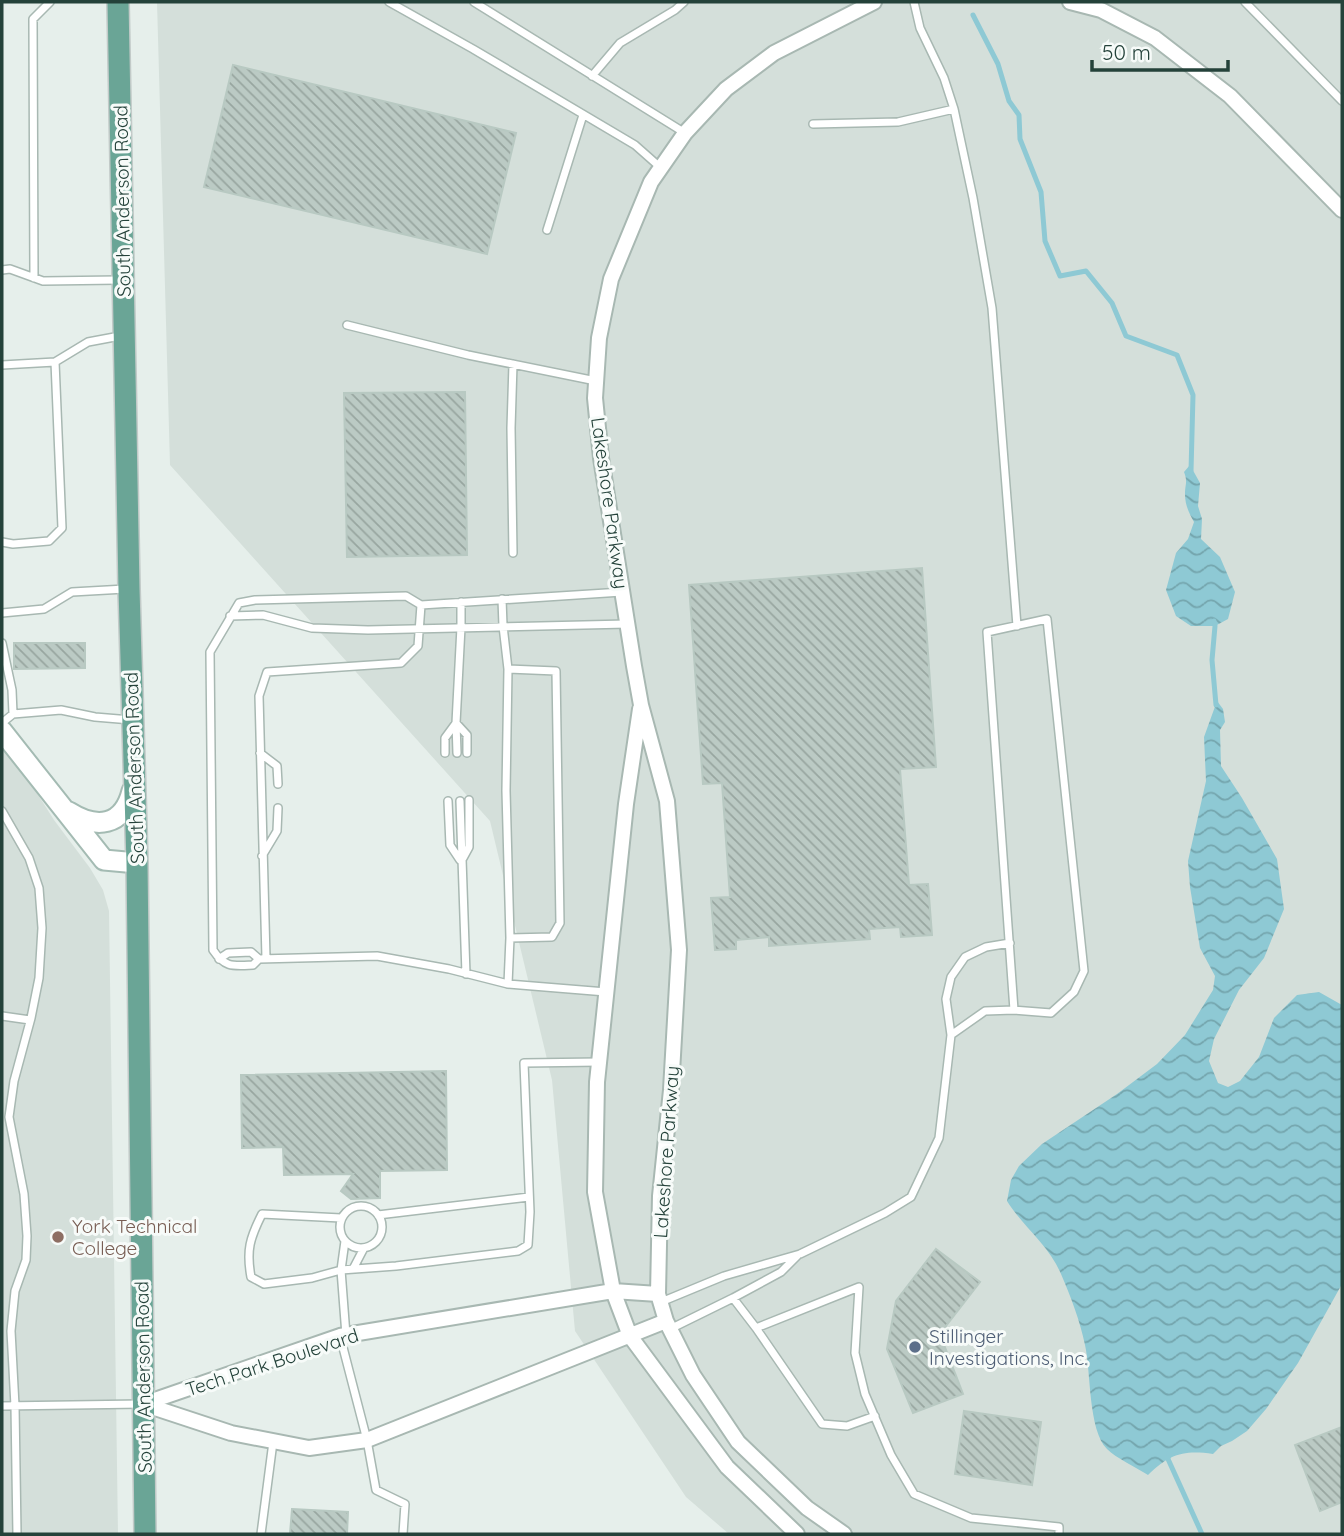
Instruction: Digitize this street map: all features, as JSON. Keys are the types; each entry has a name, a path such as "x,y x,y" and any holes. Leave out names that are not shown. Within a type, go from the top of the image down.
{"main road":[{"name":"South Anderson Road","path":"118,2 137,863 145,1534"}],"street":[{"name":"Lakeshore Parkway","path":"844,1534 807,1508 738,1442 693,1375 668,1325 659,1298 660,1196 671,1090 679,950 667,801 641,705 601,458 595,398 599,338 611,279 651,182 661,167 685,133 726,89 774,53 874,2"},
{"path":"1070,2 1101,10 1155,38 1230,96 1342,210"},
{"name":"Lakeshore Parkway","path":"641,705 626,804 597,1082 595,1192 612,1291 630,1336 727,1467 797,1534"},
{"path":"7,722 65,810 104,860 137,863"},
{"path":"65,810 85,821 107,822 120,813 134,791"},
{"name":"Tech Park Boulevard","path":"143,1404 343,1335 612,1291 659,1298"},
{"name":"Tech Park Boulevard","path":"143,1404 231,1433 309,1448 367,1440 630,1336 668,1325"}],"lane":[{"path":"34,278 33,19 50,2"},
{"path":"389,2 635,145 661,167"},
{"path":"474,2 685,133"},
{"path":"592,76 620,43 676,10 684,2"},
{"path":"914,2 920,28 944,78 954,109 974,198 992,308 1017,626"},
{"path":"1245,2 1342,101"},
{"path":"813,124 898,122 954,109"},
{"path":"547,230 583,115"},
{"path":"2,270 10,269 43,281 124,279"},
{"path":"347,325 596,381"},
{"path":"2,365 55,362 88,342 124,335"},
{"path":"2,542 13,544 50,541 62,527 55,362"},
{"path":"513,364 513,553"},
{"path":"2,613 44,609 72,592 129,589"},
{"path":"262,958 253,965 230,966 219,959 214,950 210,652 239,603 255,600 406,596 421,605 622,592"},
{"path":"502,599 508,669 508,984"},
{"path":"457,753 461,602"},
{"path":"262,958 259,696 267,672 401,663 418,646 421,605"},
{"path":"230,615 263,615 312,628 368,630 627,624"},
{"path":"951,1035 985,1011 1051,1013 1074,992 1084,971 1047,619 987,632 1014,1010"},
{"path":"2,643 12,690 7,722"},
{"path":"508,669 556,671 560,922 552,937 510,938"},
{"path":"2,723 61,710 95,717 132,720"},
{"path":"456,723 467,735 467,753"},
{"path":"445,753 445,737 456,723"},
{"path":"260,753 277,766 278,784"},
{"path":"461,862 468,847 469,800"},
{"path":"448,801 450,845 461,862"},
{"path":"460,801 466,974"},
{"path":"262,856 277,831 278,808"},
{"path":"2,811 29,858 39,888 42,928 39,978 14,1081 9,1117 24,1194 27,1236 26,1260 15,1291 11,1331 17,1534"},
{"path":"659,1298 800,1254 885,1213 911,1197 939,1138 951,1035 947,999 951,977 965,957 986,947 1010,943"},
{"path":"219,959 228,953 251,952 262,958 377,956 508,984 607,992"},
{"path":"2,1016 30,1020"},
{"path":"341,1218 262,1214 252,1234 248,1259 251,1277 264,1283 312,1278 341,1270 518,1251 528,1245 530,1212 524,1063 600,1062"},
{"path":"378,1215 529,1197"},
{"path":"353,1269 364,1248 377,1241 382,1228 378,1215 361,1206 349,1209 341,1218 340,1227 345,1241 341,1270 343,1335 376,1490 405,1504 403,1534"},
{"path":"345,1241 364,1248"},
{"path":"668,1325 733,1298 781,1272 800,1254"},
{"path":"756,1328 859,1287 855,1353 866,1394 891,1455 914,1494 971,1518 1059,1527 1059,1534"},
{"path":"733,1298 822,1424 847,1426 875,1416"},
{"path":"2,1406 143,1404"},
{"path":"261,1534 273,1441"}],"shaded area":[{"path":"157,2 1342,2 1342,1534 729,1534 686,1497 575,1331 552,1080 490,821 170,465"},
{"name":"York Technical College","path":"2,743 90,868 103,890 109,911 118,1534 2,1534"}],"water":[{"path":"1190,465 1200,483 1198,506 1202,519 1201,539 1220,557 1235,592 1228,619 1215,626 1191,626 1176,616 1166,590 1176,553 1188,539 1194,522 1185,498 1184,472"},
{"path":"1217,701 1223,709 1225,722 1220,730 1221,766 1277,859 1284,909 1264,958 1239,990 1214,1039 1209,1061 1218,1083 1228,1087 1240,1081 1259,1057 1274,1018 1297,995 1319,992 1342,1005 1342,1284 1298,1363 1247,1431 1221,1446 1213,1454 1178,1455 1163,1462 1148,1475 1111,1452 1101,1440 1093,1415 1085,1345 1068,1291 1050,1254 1007,1201 1011,1180 1019,1166 1042,1144 1157,1064 1185,1035 1213,990 1215,976 1200,948 1188,861 1206,781 1204,737"}],"building":[{"path":"233,65 516,133 487,254 204,187"},
{"path":"465,392 467,555 347,557 344,393"},
{"path":"922,568 936,767 900,769 909,885 928,884 932,935 901,937 900,927 869,929 870,939 769,946 769,937 736,940 736,949 715,950 711,898 730,897 722,783 703,784 689,585"},
{"path":"14,643 85,643 85,668 14,669"},
{"path":"446,1071 447,1170 380,1171 380,1198 351,1199 341,1191 353,1174 284,1175 283,1147 242,1148 241,1075"},
{"path":"936,1249 980,1282 946,1326 943,1342 963,1394 913,1413 887,1349 896,1301"},
{"path":"964,1411 1041,1422 1032,1485 955,1474"},
{"path":"1342,1427 1342,1502 1320,1511 1295,1445"},
{"path":"292,1509 348,1512 347,1534 290,1534"}],"waterway":[{"path":"973,15 998,64 1009,101 1019,115 1020,139 1041,192 1045,241 1060,276 1086,271 1112,303 1126,336 1177,355 1193,395 1191,471"},
{"path":"1214,621 1212,660 1216,705"},
{"path":"1169,1454 1168,1459 1202,1534"}],"place":[{"name":"York Technical College","path":"58,1237"},
{"name":"Stillinger Investigations, Inc.","path":"915,1347"}]}
